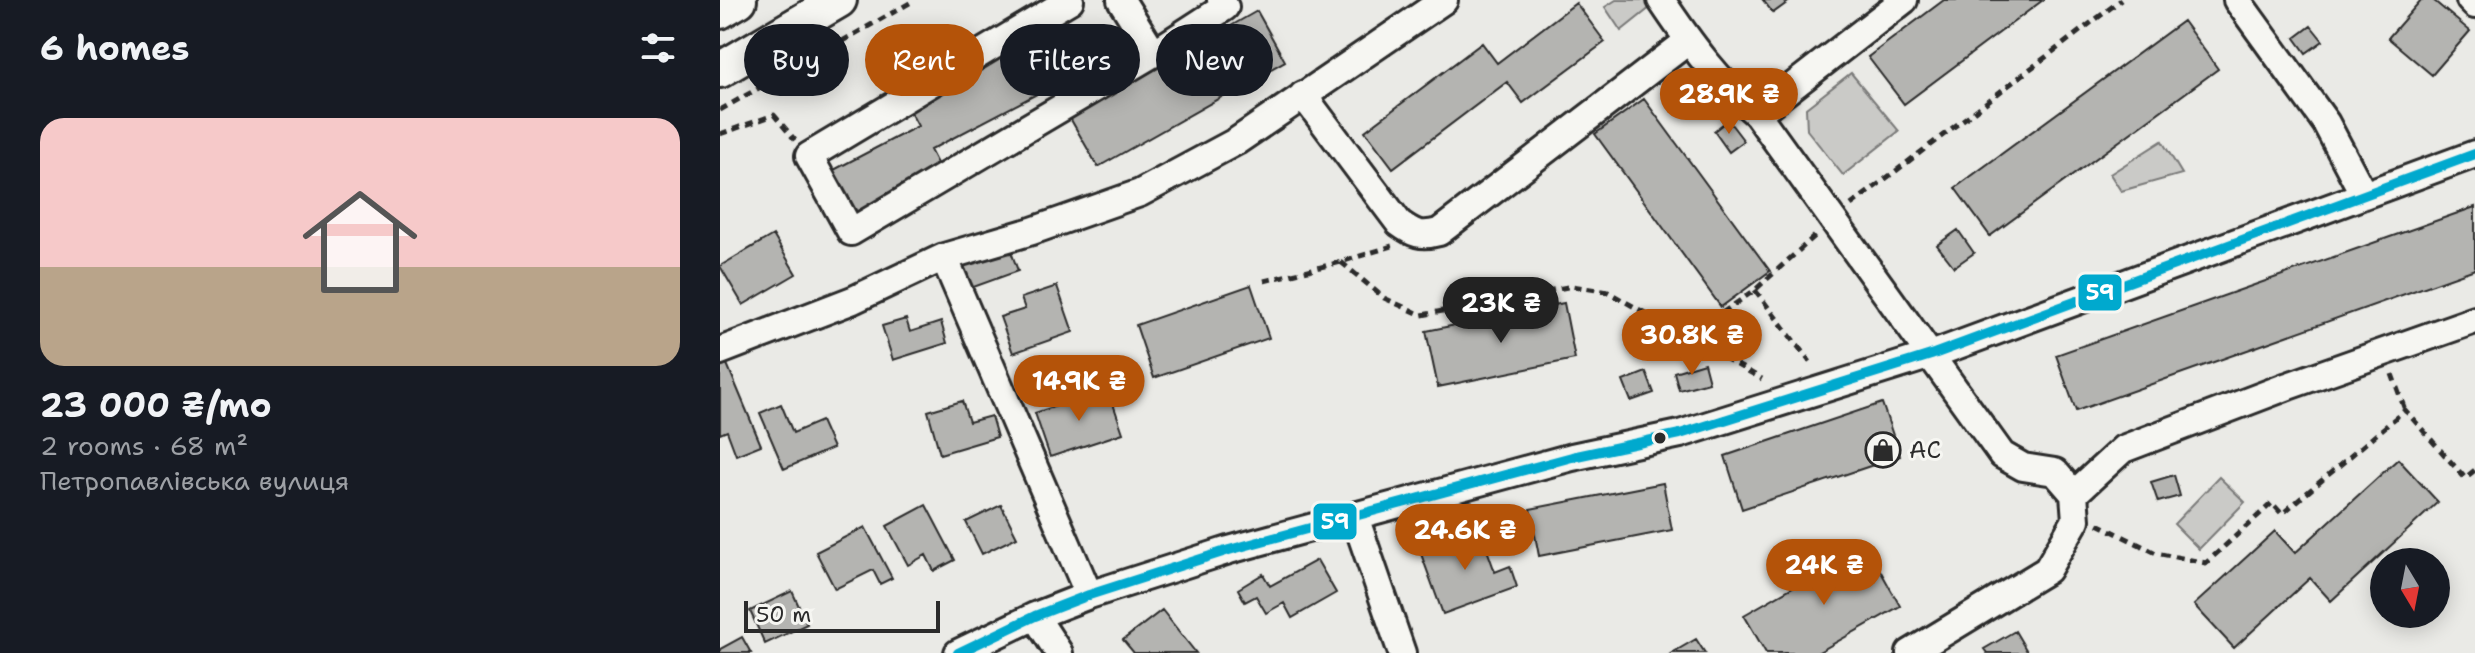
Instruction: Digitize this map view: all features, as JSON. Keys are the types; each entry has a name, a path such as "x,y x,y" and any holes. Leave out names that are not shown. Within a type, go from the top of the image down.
{"main road":[{"path":"720,11 739,0"},
{"path":"720,70 839,0"}],"street":[{"path":"1070,0 809,156 851,232 1154,53 1225,7 1221,0"},
{"path":"1121,0 1154,53"},
{"path":"1661,0 1688,41 1735,96 1757,114 2002,455 2023,467 2055,472 2075,504 2076,520 2047,570 1910,653"},
{"path":"2237,0 2326,123 2364,195"},
{"path":"2470,0 2475,5"},
{"path":"720,351 853,300 944,257 1032,231 1140,193 1237,141 1433,3"},
{"path":"1757,114 1891,4"},
{"path":"1303,95 1399,223 1423,236 1439,232 1688,41"},
{"path":"958,653 1035,616 1089,595 1229,550 1572,457 1680,434 1931,355 2475,154"},
{"path":"944,257 1089,595"},
{"path":"2075,504 2123,449 2475,320"},
{"path":"1355,517 1402,653"},
{"path":"1035,616 1059,653"}],"path":[{"path":"720,110 915,0"},
{"path":"1688,337 1755,290 1833,219 2121,0"},
{"path":"720,134 774,115"},
{"path":"1264,281 1341,262 1423,236"},
{"path":"1341,262 1384,298 1422,315 1573,286 1608,292 1762,379"},
{"path":"1755,290 1810,362"},
{"path":"2384,352 2405,410 2465,478 2475,470"},
{"path":"2075,504 2156,553 2206,563 2272,503 2282,514 2405,410"}],"shaded area":[{"path":"1616,0 1646,0 1651,7 1621,31 1605,7"},
{"path":"1851,73 1899,131 1843,175 1807,130 1806,108"},
{"path":"2162,141 2182,174 2121,191 2110,174"},
{"path":"2219,477 2245,502 2199,549 2174,524"}],"building":[{"path":"1763,0 1791,0 1773,13"},
{"path":"1944,0 2043,0 1904,104 1868,57"},
{"path":"2421,0 2433,0 2470,31 2432,75 2388,38"},
{"path":"1576,3 1605,42 1523,103 1507,82 1393,168 1365,131 1482,43 1497,63"},
{"path":"1257,11 1264,24 1234,24"},
{"path":"2183,21 2218,69 1990,236 1955,188"},
{"path":"2311,26 2323,41 2306,53 2295,38"},
{"path":"1273,40 1285,61 1273,68"},
{"path":"1000,52 1000,96 1033,96 930,150 942,173 853,220 828,173 918,126 905,102 916,96 984,96 984,61"},
{"path":"1156,69 1156,96 1223,96 1098,167 1070,118 1108,96 1140,96 1140,78"},
{"path":"1644,99 1770,271 1721,307 1595,134"},
{"path":"1728,120 1744,141 1729,152 1714,131"},
{"path":"2475,207 2475,269 2076,411 2056,355"},
{"path":"1958,230 1974,253 1954,267 1937,245"},
{"path":"773,235 796,274 743,305 720,266"},
{"path":"1008,243 1018,271 968,289 958,262"},
{"path":"1251,285 1269,338 1154,378 1136,325"},
{"path":"1057,286 1073,332 1013,353 1000,317 1025,309 1021,298"},
{"path":"1564,303 1575,359 1438,387 1426,331"},
{"path":"906,319 910,332 941,322 947,343 893,360 882,326"},
{"path":"1704,363 1709,382 1679,390 1674,372"},
{"path":"727,364 761,445 736,455 727,431 720,434 720,367"},
{"path":"1646,372 1654,393 1631,401 1623,381"},
{"path":"1108,389 1123,433 1050,457 1035,413"},
{"path":"962,401 969,422 991,416 997,437 940,454 928,411"},
{"path":"1882,403 1900,456 1742,509 1725,456"},
{"path":"781,404 793,433 821,421 833,448 784,469 760,413"},
{"path":"2398,459 2438,502 2388,548 2370,548 2370,565 2331,601 2310,578 2234,648 2194,605 2275,531 2295,553"},
{"path":"2174,475 2180,496 2158,502 2151,482"},
{"path":"1663,483 1672,530 1539,556 1530,509"},
{"path":"926,505 955,560 934,571 926,555 908,565 887,526"},
{"path":"1001,505 1017,537 982,554 966,522"},
{"path":"865,527 892,578 880,584 873,570 835,589 816,552"},
{"path":"1480,530 1495,572 1510,566 1517,587 1443,614 1420,551"},
{"path":"1866,545 1900,606 1817,653 1766,653 1744,615"},
{"path":"1317,560 1336,593 1292,618 1284,603 1266,613 1256,596 1245,602 1238,589 1263,574 1270,586"},
{"path":"792,591 807,624 765,644 750,611"},
{"path":"1162,610 1196,653 1134,653 1123,640"},
{"path":"2015,631 2028,653 1987,653 1984,649"},
{"path":"742,637 751,653 720,653 720,649"},
{"path":"1696,639 1705,653 1672,653"}],"transit line":[{"name":"59","path":"958,653 1035,616 1089,595 1229,550 1572,457 1680,434 1931,355 2475,154"}],"place":[{"name":"АС","path":"1883,450"}]}
